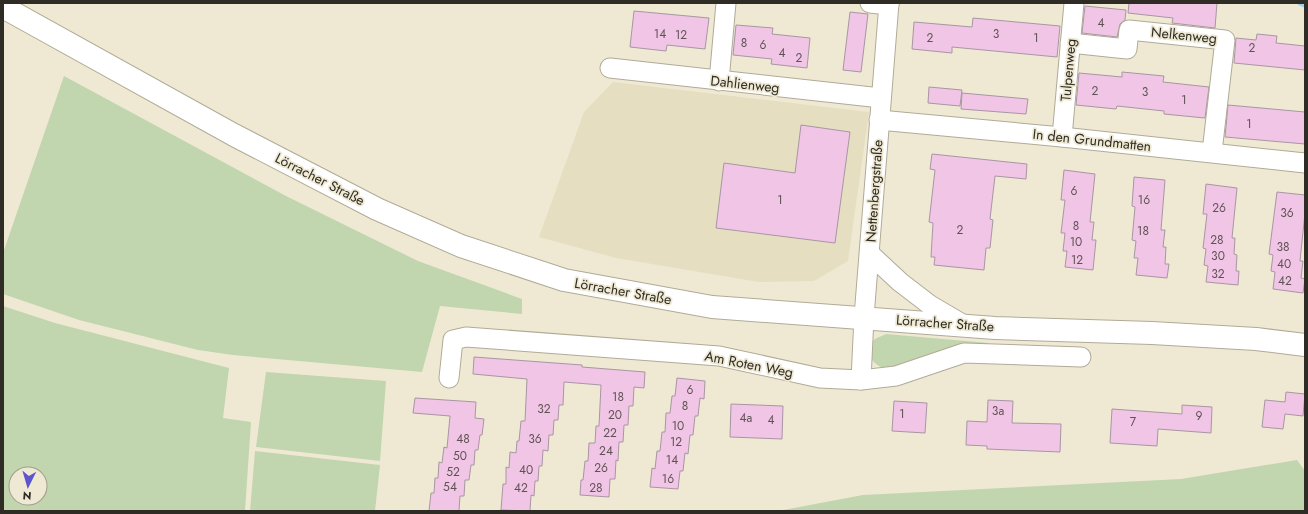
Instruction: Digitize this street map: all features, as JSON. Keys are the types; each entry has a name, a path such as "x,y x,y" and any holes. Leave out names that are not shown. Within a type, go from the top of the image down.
{"main road":[{"name":"Lörracher Straße","path":"3,7 241,139 377,209 461,246 564,280 704,305 995,328 1152,333 1256,339 1305,345"}],"street":[{"path":"719,81 726,3"},
{"path":"870,3 889,4"},
{"name":"Tulpenweg","path":"1062,137 1074,3"},
{"name":"Nettenbergstraße","path":"861,380 864,317 889,4"},
{"name":"Nelkenweg","path":"1070,43 1126,48 1129,30 1225,40 1212,152"},
{"name":"Dahlienweg","path":"610,68 881,98"},
{"name":"In den Grundmatten","path":"879,120 1212,152 1305,163"},
{"path":"870,254 900,282 930,305 964,325"},
{"name":"Am Roten Weg","path":"449,378 453,340 466,337 719,356 820,378 861,380 896,376 964,353 1081,357"}],"shaded area":[{"path":"613,82 869,112 848,261 814,281 759,282 616,258 539,237 584,112"}],"green space":[{"path":"64,76 286,196 418,261 522,299 522,314 440,306 422,372 233,355 198,350 79,320 3,294 3,253"},
{"path":"3,306 55,323 229,368 223,418 251,422 245,511 3,511"},
{"path":"886,334 989,343 988,347 889,370 877,365 871,359 870,355 874,340"},
{"path":"266,372 386,381 380,461 256,447"},
{"path":"255,451 380,465 375,511 250,511"},
{"path":"1297,460 1305,471 1305,511 778,511 863,495 1181,479"}],"building":[{"path":"1129,3 1217,3 1215,28 1172,23 1173,18 1128,13"},
{"path":"1085,6 1126,10 1125,20 1120,24 1117,37 1082,33"},
{"path":"634,11 709,18 705,49 667,45 666,51 630,47"},
{"path":"850,12 868,14 861,72 843,70"},
{"path":"973,18 1060,26 1057,57 952,47 952,53 912,49 914,22 972,27"},
{"path":"736,25 773,28 772,34 810,38 807,68 771,64 772,59 733,55"},
{"path":"1257,34 1277,36 1276,43 1305,46 1305,70 1234,63 1236,38 1256,40"},
{"path":"1122,72 1164,76 1163,82 1209,87 1205,118 1164,114 1164,111 1117,106 1116,109 1076,105 1079,73 1122,77"},
{"path":"929,87 962,90 960,106 928,103"},
{"path":"962,93 1028,99 1026,114 961,109"},
{"path":"1228,105 1305,112 1305,144 1225,137"},
{"path":"801,125 850,132 835,243 716,228 724,163 795,173"},
{"path":"932,154 1027,164 1026,179 995,176 990,219 993,220 990,248 986,248 984,270 934,265 935,257 931,257 933,223 929,222 935,170 930,169"},
{"path":"1064,170 1095,174 1090,222 1094,222 1092,240 1096,240 1093,270 1065,267 1067,251 1063,251 1065,233 1061,233 1065,200 1061,200"},
{"path":"1134,177 1165,180 1161,230 1165,230 1163,247 1166,247 1165,264 1169,264 1167,278 1136,275 1138,258 1134,258 1136,241 1132,240 1135,207 1132,206"},
{"path":"1206,184 1237,188 1232,238 1235,238 1234,254 1237,255 1236,271 1239,271 1238,285 1206,282 1208,266 1204,265 1206,249 1203,248 1207,214 1203,214"},
{"path":"1277,192 1305,195 1305,213 1300,261 1303,261 1301,278 1305,279 1303,293 1273,289 1275,272 1271,271 1273,255 1269,254"},
{"path":"474,357 582,365 582,367 645,372 644,388 634,387 633,406 629,406 628,425 624,425 623,442 619,442 615,479 610,479 609,497 580,495 585,461 588,461 589,443 595,443 596,426 599,426 601,385 564,382 563,405 559,405 558,420 554,420 553,435 549,435 548,451 543,450 542,466 539,466 538,481 535,481 534,496 531,495 530,511 501,510 503,484 506,484 506,467 509,468 510,452 516,453 521,421 525,421 527,379 473,374"},
{"path":"677,378 705,381 704,399 700,398 698,416 695,416 693,435 690,435 688,454 685,453 683,471 680,471 678,489 650,487 652,468 655,469 657,451 660,451 662,432 665,432 666,413 670,413 672,396 675,396"},
{"path":"1286,392 1305,394 1303,416 1285,414 1283,429 1262,427 1265,400 1285,402"},
{"path":"415,398 476,402 475,418 484,419 478,450 475,450 474,465 471,465 469,480 465,480 464,496 460,496 459,511 429,511 431,493 434,493 435,478 438,478 439,462 442,463 444,447 447,448 450,416 413,413"},
{"path":"988,400 1013,401 1012,423 1061,424 1060,452 987,449 987,446 966,445 967,421 987,422"},
{"path":"894,401 927,403 925,433 892,431"},
{"path":"731,404 783,406 782,439 730,437"},
{"path":"1182,405 1212,407 1211,433 1158,429 1157,446 1110,443 1112,409 1182,414"}],"waterway":[{"path":"1300,3 1305,5"}]}
